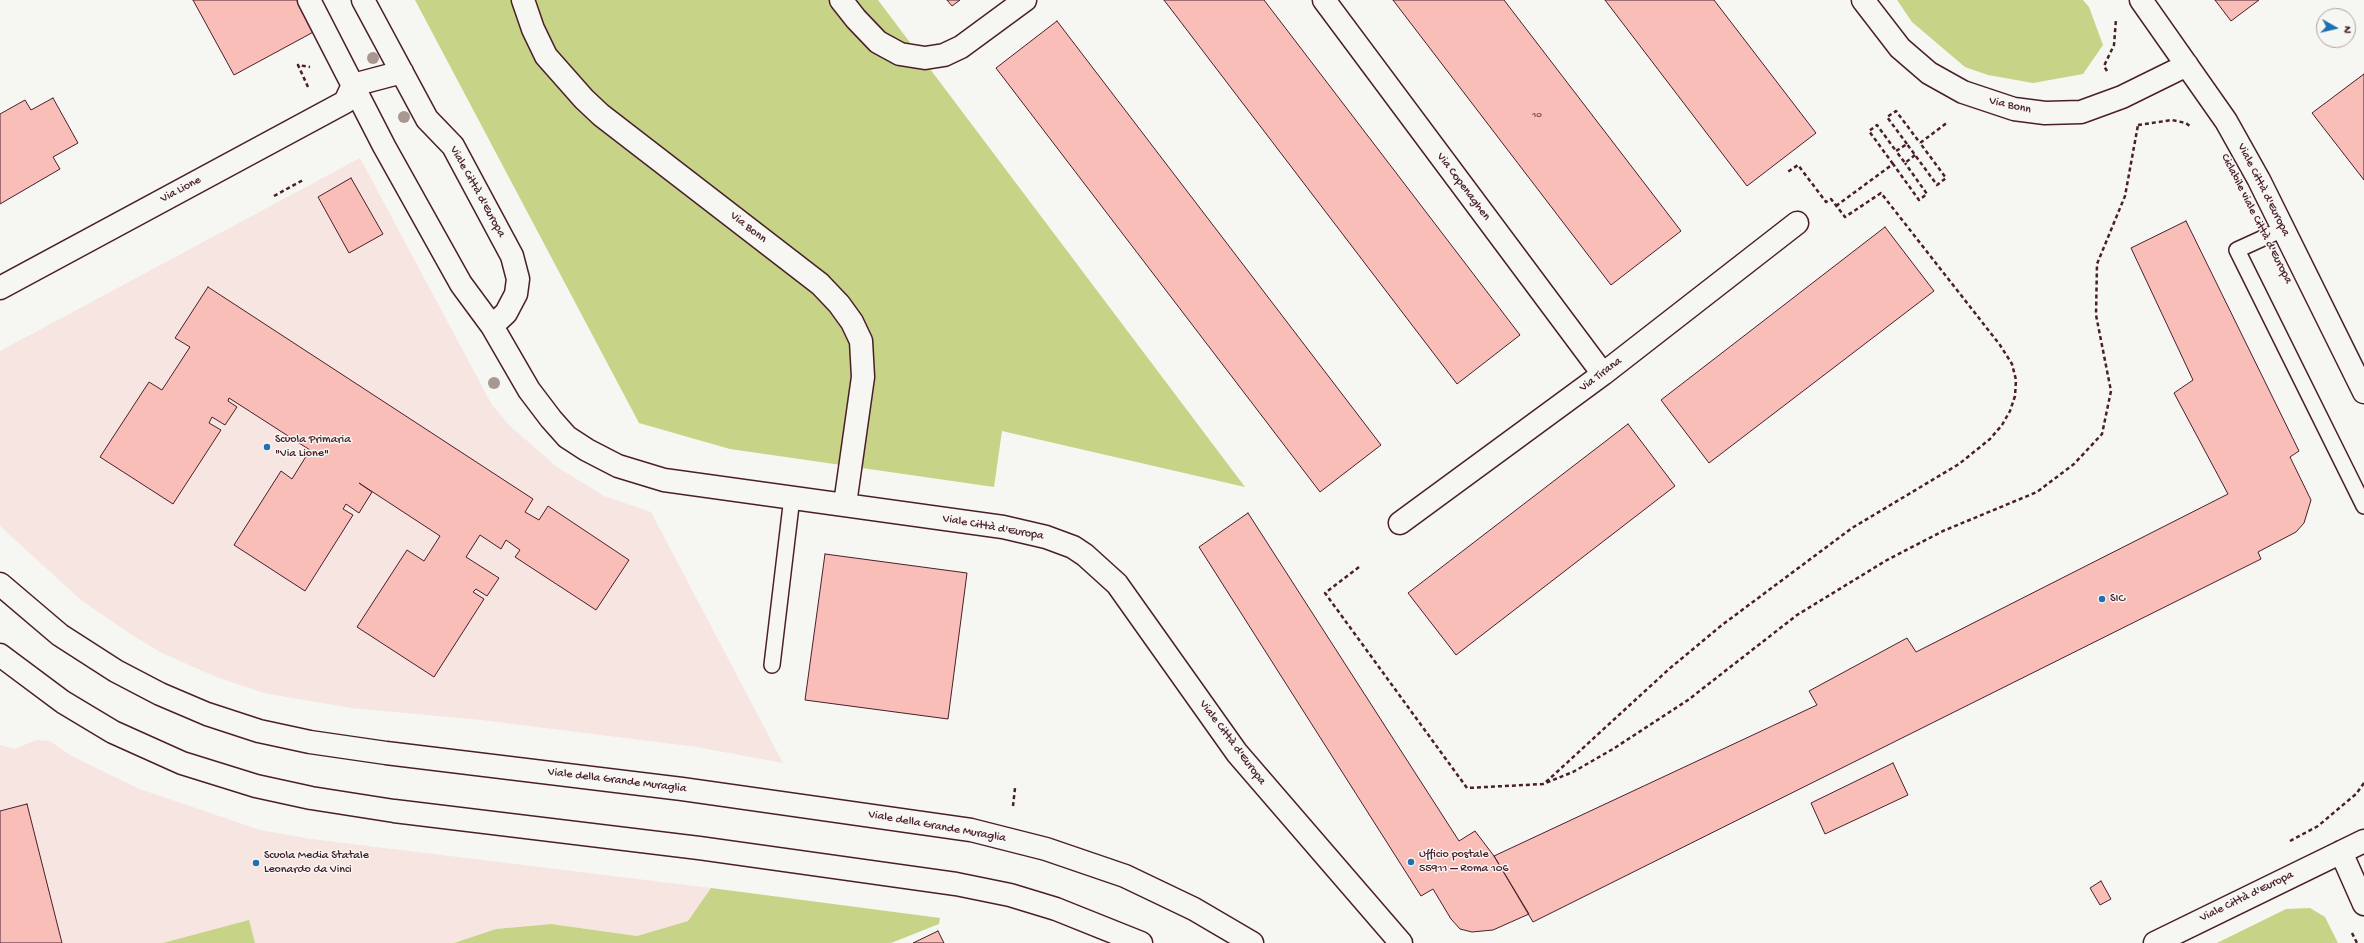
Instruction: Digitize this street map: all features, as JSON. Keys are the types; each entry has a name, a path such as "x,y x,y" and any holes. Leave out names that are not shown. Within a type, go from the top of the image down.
{"street":[{"name":"Viale Città d'Europa","path":"308,0 384,146 461,284 492,326 540,406 568,437 587,450 618,466 657,478 1003,527 1033,534 1073,547 1100,566 1118,584 1237,753 1401,943"},
{"name":"Viale Città d'Europa","path":"362,0 427,119 453,146 515,265 518,279 514,302 506,313 492,326"},
{"name":"Via Bonn","path":"523,0 533,30 546,56 584,99 620,130 820,284 835,299 852,322 860,342 863,377 845,504"},
{"path":"841,0 856,19 878,42 900,54 925,58 944,55 961,47 1025,0"},
{"name":"Via Copenaghen","path":"1324,0 1603,374"},
{"name":"Via Bonn","path":"1863,0 1891,39 1912,60 1951,86 1978,98 2014,109 2066,114 2096,108 2122,97 2187,64"},
{"name":"Viale Città d'Europa","path":"2141,0 2226,121 2362,382"},
{"path":"353,85 402,72"},
{"name":"Via Lione","path":"0,288 344,102 353,85"},
{"name":"Via Tirana","path":"1400,523 1603,374 1798,222"},
{"name":"Viale della Grande Muraglia","path":"0,584 60,635 116,671 184,704 259,731 348,748 682,789 971,830 1054,852 1125,876 1200,912 1252,943"},
{"path":"0,655 63,702 113,732 182,763 256,786 311,798 394,811 691,847 948,882 1010,895 1056,909 1141,943"},
{"name":"Viale Città d'Europa","path":"2155,943 2364,840"},
{"path":"2340,852 2364,904"}],"lane":[{"path":"2283,228 2237,250 2364,506"},
{"path":"772,665 792,497"}],"path":[{"path":"1358,567 1325,593 1467,788 1543,784 1573,772 1613,749 1688,700 1797,615 1888,560 1943,531 2037,492 2074,464 2102,434 2111,391 2096,314 2097,264 2125,196 2138,125 2104,66 2114,45 2117,26 2116,16"},
{"path":"309,90 298,66 313,67"},
{"path":"1896,111 1920,143 1946,178 1937,185 1887,117 1896,111"},
{"path":"2138,125 2172,120 2186,123 2192,128"},
{"path":"1920,143 1948,122"},
{"path":"1877,125 1905,163 1927,194 1919,200 1869,131 1877,125"},
{"path":"1896,151 1907,144"},
{"path":"1905,163 1915,155"},
{"path":"1836,206 1892,164"},
{"path":"1543,784 1669,669 1722,625 1852,528 1959,464 1990,439 2002,425 2010,411 2015,396 2016,380 2012,364 2000,345 1881,193 1845,217 1831,199 1826,202 1798,165 1786,173"},
{"path":"274,196 303,180"},
{"path":"2286,843 2318,826 2356,794 2364,783"},
{"path":"1013,806 1015,788"}],"shaded area":[{"name":"Scuola Primaria \"Via Lione\"","path":"360,158 492,405 510,426 557,467 604,496 651,512 783,763 697,747 481,720 351,708 264,693 216,677 160,652 132,635 81,600 0,526 0,351"},
{"name":"Scuola Media Statale Leonardo da Vinci","path":"37,740 50,741 70,755 137,788 260,830 311,839 711,888 688,921 637,936 551,924 496,929 454,943 0,943 0,745 14,749"}],"green space":[{"path":"415,0 878,0 1245,487 1002,431 994,487 730,449 639,423"},
{"path":"1897,0 2083,0 2089,7 2103,45 2083,74 2033,83 1988,75 1965,67 1912,22"},
{"path":"711,888 940,918 939,924 891,943 454,943 496,929 551,924 637,936 688,921"},
{"path":"2310,908 2325,917 2338,943 2217,943 2286,909"},
{"path":"249,920 255,943 163,943"}],"building":[{"path":"193,0 304,0 319,29 234,75"},
{"path":"947,0 960,0 952,6"},
{"path":"1164,0 1264,0 1520,335 1457,384"},
{"path":"1393,0 1504,0 1681,231 1611,285"},
{"path":"1605,0 1714,0 1816,133 1747,186"},
{"path":"2215,0 2259,0 2231,21"},
{"path":"1057,21 1381,445 1320,492 996,68"},
{"path":"2364,74 2364,180 2312,113"},
{"path":"53,98 78,143 53,157 60,169 0,204 0,114 25,100 31,110"},
{"path":"351,178 383,234 349,253 318,197"},
{"name":"SIC","path":"2186,221 2299,451 2290,457 2311,500 2304,523 2296,532 2258,552 2261,559 1533,922 1494,856 1817,705 1809,691 1907,638 1916,652 2228,494 2174,393 2193,380 2131,248"},
{"path":"1885,227 1934,291 1709,463 1661,400"},
{"path":"208,287 533,499 525,512 539,520 548,506 629,560 596,610 515,557 520,550 506,540 501,549 480,535 466,557 499,578 487,596 476,589 473,592 484,599 434,677 357,627 407,550 424,561 440,536 359,483 372,492 359,513 346,504 343,509 353,515 305,591 234,545 281,471 292,479 310,450 229,398 228,401 237,407 225,425 212,417 209,423 221,430 173,504 100,457 149,382 162,390 190,347 175,338"},
{"path":"1628,424 1675,486 1456,655 1408,593"},
{"path":"1248,513 1459,841 1475,831 1494,856 1529,914 1493,930 1472,932 1460,929 1451,919 1433,889 1421,896 1199,547"},
{"path":"825,554 967,573 948,719 805,700"},
{"path":"1893,763 1908,795 1825,834 1811,803"},
{"path":"27,804 62,943 0,943 0,811"},
{"path":"2101,881 2111,899 2100,905 2090,888"},
{"path":"938,931 944,943 913,943"}],"place":[{"name":"Scuola Primaria \"Via Lione\"","path":"267,447"},
{"name":"SIC","path":"2102,599"},
{"name":"Ufficio postale 55911 – Roma 106","path":"1411,862"},
{"name":"Scuola Media Statale Leonardo da Vinci","path":"256,863"}]}
